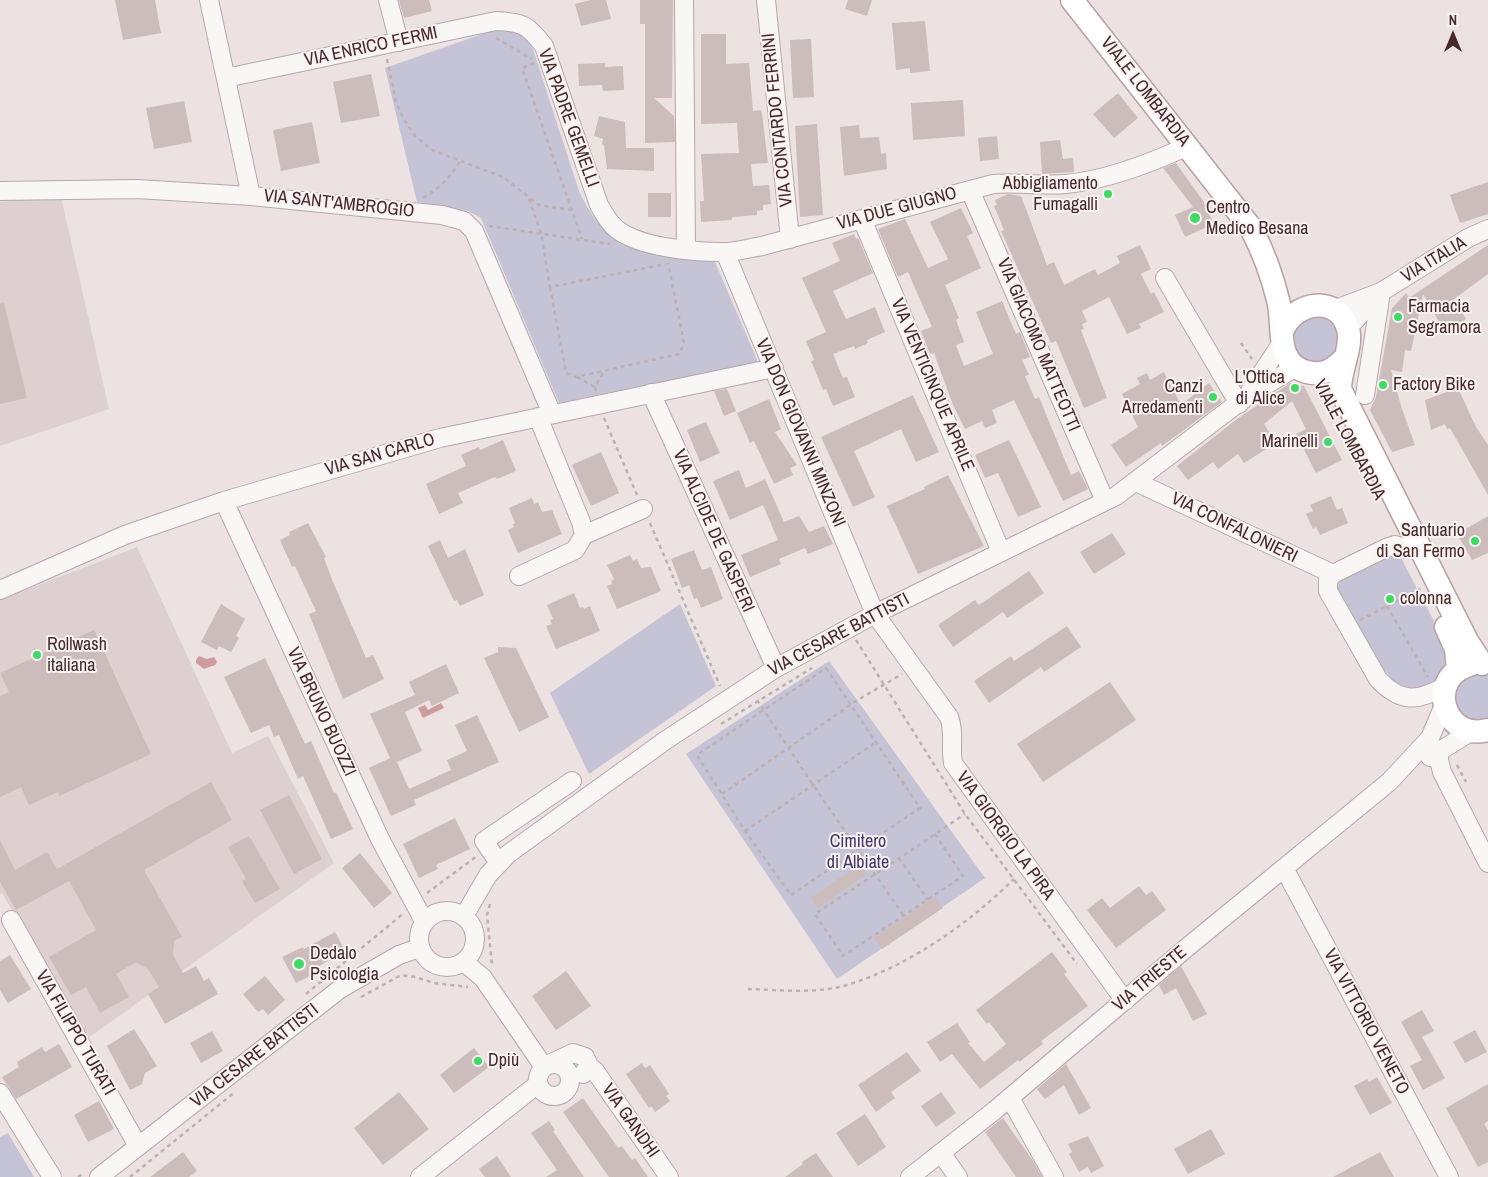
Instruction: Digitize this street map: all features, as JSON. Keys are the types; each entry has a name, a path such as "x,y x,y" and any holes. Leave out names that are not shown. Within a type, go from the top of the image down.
{"main road":[{"name":"VIALE LOMBARDIA","path":"1072,0 1244,218 1266,259 1290,292 1307,306"},
{"name":"VIALE LOMBARDIA","path":"1266,259 1278,301 1284,354 1305,371 1327,395 1453,640 1449,687"},
{"path":"1282,338 1291,315 1307,306 1324,306 1333,310 1342,318 1348,328"},
{"name":"VIALE LOMBARDIA","path":"1348,328 1350,340 1344,359 1340,389 1344,400 1467,641 1485,665"},
{"name":"VIALE LOMBARDIA","path":"1305,371 1332,370 1344,359"},
{"path":"1483,731 1460,726 1450,717 1449,687 1470,664 1485,665"}],"street":[{"path":"209,0 251,196"},
{"path":"388,0 391,43"},
{"path":"684,0 686,250"},
{"name":"VIA CONTARDO FERRINI","path":"766,0 790,239"},
{"name":"VIA ENRICO FERMI","path":"226,78 496,21 518,22"},
{"name":"VIA PADRE GEMELLI","path":"518,22 530,28 544,46 599,206 609,222"},
{"name":"VIA DUE GIUGNO","path":"609,222 623,234 639,241 686,250 725,252 790,239 993,184 1015,182 1049,185 1069,184 1157,161 1188,146"},
{"name":"VIA SANT'AMBROGIO","path":"0,191 136,189 251,196 410,211 464,221 474,231"},
{"name":"VIA GIACOMO MATTEOTTI","path":"970,190 1105,501"},
{"name":"VIA VENTICINQUE APRILE","path":"862,219 1001,552"},
{"path":"474,231 545,416 584,535"},
{"name":"VIA ITALIA","path":"1333,310 1381,292 1468,238 1486,232"},
{"name":"VIA DON GIOVANNI MINZONI","path":"725,252 880,620"},
{"path":"1164,278 1242,401"},
{"path":"1365,395 1381,292"},
{"name":"VIA ITALIA","path":"1348,328 1381,292"},
{"name":"VIA CESARE BATTISTI","path":"1242,401 1282,338"},
{"name":"VIA SAN CARLO","path":"0,590 125,535 224,501 440,438 774,368"},
{"name":"VIA CESARE BATTISTI","path":"464,916 488,875 508,854 666,740 748,686 776,668 880,620 1001,552 1105,501 1136,482 1242,401 1305,371"},
{"name":"VIA ALCIDE DE GASPERI","path":"651,393 776,668"},
{"name":"VIA CONFALONIERI","path":"1136,482 1333,574"},
{"name":"VIA BRUNO BUOZZI","path":"224,501 380,839 424,921"},
{"path":"519,576 575,550 584,535 643,509"},
{"path":"1406,549 1395,545 1386,548 1333,574 1328,580 1328,591 1378,679 1389,691 1403,698 1416,698 1430,695 1449,687"},
{"name":"VIA GIORGIO LA PIRA","path":"880,620 949,716 954,728 952,757 962,778 1124,1001"},
{"name":"VIA TRIESTE","path":"1389,782 1430,738 1449,687"},
{"name":"VIA TRIESTE","path":"910,1177 1010,1098 1389,782 1439,751 1483,731"},
{"path":"1439,751 1442,772 1488,863"},
{"path":"499,864 484,841 572,781"},
{"name":"VIA VITTORIO VENETO","path":"1284,868 1448,1177"},
{"path":"442,911 455,912 464,916 473,927 475,937 474,947 464,962 453,967 438,967 429,962 419,948 418,939 424,921 433,914 442,911"},
{"name":"VIA FILIPPO TURATI","path":"11,920 138,1146"},
{"name":"VIA CESARE BATTISTI","path":"92,1174 138,1146 340,988 400,955 419,948"},
{"path":"464,962 483,978 547,1066 564,1068 569,1077 568,1087 560,1094 549,1095 538,1084 538,1074 547,1066"},
{"name":"VIA GANDHI","path":"547,1066 573,1053 585,1057 589,1066 669,1177"},
{"name":"VIA GANDHI","path":"568,1087 582,1076 589,1066"},
{"path":"420,1177 538,1084"},
{"path":"0,1093 52,1177"},
{"path":"1010,1098 1054,1177"},
{"path":"941,1153 958,1177"}],"path":[{"path":"476,26 537,62 522,68 582,239"},
{"path":"391,43 396,102 403,118 415,136 432,150 502,176 528,198 539,204 571,210"},
{"path":"410,211 417,202 438,189 451,177 460,161"},
{"path":"528,198 541,233 566,373 576,376 595,387"},
{"path":"474,231 485,226 619,246"},
{"path":"550,287 668,263 686,250"},
{"path":"576,376 679,354 684,343 668,263"},
{"path":"604,371 595,387 598,405 721,687"},
{"path":"1348,626 1425,587"},
{"path":"1387,606 1429,677 1423,681"},
{"path":"848,645 880,620"},
{"path":"715,728 815,666"},
{"path":"826,668 850,705 920,808 791,895 746,831 697,755 826,668"},
{"path":"722,794 850,705 914,668"},
{"path":"713,692 728,682"},
{"path":"748,686 813,785 904,916"},
{"path":"746,831 875,744"},
{"path":"935,834 963,876 843,956 815,914 900,858 935,834 965,814"},
{"path":"305,995 415,903 489,848"},
{"path":"900,858 928,900"},
{"path":"748,990 803,990 846,985 892,967 984,908 1014,879"},
{"path":"78,1177 92,1174"}],"shaded area":[{"path":"61,197 109,409 0,446 0,202"},
{"path":"137,547 232,753 268,736 334,863 88,1038 2,893 0,894 0,600"},
{"path":"199,656 207,659 214,657 217,662 215,665 204,669 196,663"},
{"path":"441,703 444,708 423,718 418,708 425,705 428,710"}],"green space":[{"path":"508,25 529,37 579,191 592,214 609,233 630,246 653,252 715,262 758,362 559,403 481,218 468,211 417,202 385,68"},
{"path":"1325,316 1337,330 1340,337 1338,349 1334,354 1318,365 1293,354 1290,332 1300,319"},
{"path":"1389,555 1400,556 1447,646 1449,663 1442,677 1431,686 1404,691 1393,680 1366,643 1336,590 1340,580"},
{"path":"680,604 716,686 589,774 550,693"},
{"name":"Cimitero di Albiate","path":"829,661 985,878 837,979 686,754"},
{"path":"1479,672 1488,674 1488,720 1470,721 1453,705 1458,682"},
{"path":"8,1133 34,1177 0,1177 0,1137"}],"building":[{"path":"115,0 155,0 161,33 123,40"},
{"path":"399,0 429,0 432,11 404,18"},
{"path":"591,0 606,0 611,19 581,26 575,4"},
{"path":"640,0 673,0 672,98 654,98 674,116 675,142 645,143 645,24 640,24"},
{"path":"848,0 872,0 867,16 845,9"},
{"path":"925,21 930,71 910,73 910,68 896,70 892,23"},
{"path":"701,34 726,34 726,64 749,63 753,111 761,110 768,163 751,164 753,186 769,185 771,204 763,205 763,210 757,211 757,215 732,217 732,220 701,222 700,201 704,201 701,154 739,153 737,123 701,124"},
{"path":"811,39 814,97 793,98 790,40"},
{"path":"605,63 605,67 623,66 624,90 603,91 602,85 579,86 578,64"},
{"path":"371,74 380,116 341,123 333,82"},
{"path":"1118,93 1138,118 1114,138 1093,114"},
{"path":"963,100 965,136 913,140 911,103"},
{"path":"184,101 192,142 154,149 146,108"},
{"path":"599,116 625,122 626,148 654,148 654,171 607,169 604,145 602,144 603,139 594,136"},
{"path":"312,122 320,163 281,171 273,130"},
{"path":"817,124 823,215 800,217 795,126"},
{"path":"859,125 860,138 879,137 881,154 886,153 887,169 844,176 840,127"},
{"path":"997,136 999,159 980,161 978,138"},
{"path":"1060,140 1063,159 1073,158 1074,172 1042,174 1040,142"},
{"path":"1176,163 1203,201 1214,224 1185,237 1175,215 1193,207 1163,168"},
{"path":"1488,182 1488,214 1460,223 1450,195"},
{"path":"648,193 671,193 671,217 648,217"},
{"path":"1008,194 1021,196 1047,265 1054,262 1064,285 1095,269 1098,275 1120,263 1117,256 1140,245 1151,269 1141,274 1151,294 1154,292 1164,312 1139,324 1141,328 1127,334 1109,297 1082,311 1087,322 1082,324 1084,329 1081,330 1107,398 1084,408 1056,341 1051,343 1001,231 1004,230 994,206 997,205 995,200"},
{"path":"961,208 973,233 967,236 981,268 945,285 959,318 956,320 964,342 956,345 964,366 993,354 976,312 1002,301 1016,334 1020,332 1030,357 1022,360 1029,375 1025,376 1035,399 1039,397 1071,475 1079,471 1088,489 1063,501 1014,400 992,410 997,423 985,428 982,421 965,429 953,405 934,353 930,354 921,331 932,327 908,272 898,277 878,229 905,219 928,268 948,259 930,222"},
{"path":"854,234 856,239 858,238 873,273 833,291 846,319 875,307 885,332 867,340 868,343 855,349 854,346 833,354 843,378 847,377 855,397 833,406 826,389 823,390 811,361 814,360 806,341 826,332 802,278 840,261 832,243"},
{"path":"1488,245 1488,274 1454,299 1466,319 1446,334 1423,294 1411,351 1405,350 1402,372 1391,370 1415,445 1392,452 1370,410 1376,397 1392,308 1406,293 1409,298"},
{"path":"4,303 27,398 0,404 0,304"},
{"path":"1164,372 1181,405 1209,383 1222,402 1162,446 1161,443 1126,467 1111,445 1138,427 1122,394 1140,384 1137,378 1147,373 1150,380"},
{"path":"1290,383 1304,386 1342,460 1316,473 1296,434 1306,429 1292,401 1264,424 1276,443 1244,463 1238,454 1218,469 1213,462 1188,480 1177,466 1237,419"},
{"path":"1458,388 1476,427 1488,445 1488,495 1450,428 1447,429 1445,424 1431,430 1425,400"},
{"path":"727,389 736,411 724,416 714,391"},
{"path":"913,395 939,452 916,462 901,429 854,451 875,497 853,507 821,437"},
{"path":"769,399 781,429 775,432 797,465 790,468 793,475 774,484 754,441 750,443 737,413"},
{"path":"706,422 720,453 700,462 687,430"},
{"path":"503,440 516,471 497,479 495,477 458,493 463,503 439,514 426,484 466,466 461,455 479,447 480,450"},
{"path":"1009,440 1041,507 1018,517 998,473 985,478 975,455"},
{"path":"601,452 619,493 591,506 572,465"},
{"path":"739,470 746,488 765,479 784,522 799,516 809,532 824,526 833,544 808,554 805,548 779,559 781,564 750,577 741,555 778,540 763,505 730,520 713,481"},
{"path":"948,475 984,546 918,574 887,506 925,489 924,487"},
{"path":"1331,496 1337,510 1342,508 1348,523 1320,535 1316,527 1313,529 1306,514 1313,511 1310,505"},
{"path":"532,498 534,504 538,502 542,512 552,510 562,534 518,553 508,530 514,527 513,524 515,523 509,508"},
{"name":"Santuario di San Fermo","path":"1488,516 1488,553 1472,560 1457,534"},
{"path":"308,523 326,557 324,558 333,582 366,658 373,655 384,679 343,699 309,614 316,611 295,566 292,567 280,540 290,535 289,532"},
{"path":"1112,533 1126,554 1094,574 1080,552"},
{"path":"440,540 448,558 465,549 484,595 460,606 457,600 454,601 428,546"},
{"path":"694,550 702,570 711,567 723,599 701,608 697,598 694,599 689,585 682,588 671,559"},
{"path":"630,555 633,561 637,559 641,568 651,567 661,591 617,609 607,586 612,584 611,581 614,579 607,565"},
{"path":"1029,571 1044,593 1007,618 1003,612 953,647 938,625 975,600 979,605"},
{"path":"574,593 580,608 583,607 584,609 590,606 600,631 556,649 546,626 552,624 550,620 553,619 547,605"},
{"path":"221,604 245,619 236,636 239,638 231,652 219,646 217,650 201,642"},
{"path":"1067,626 1081,647 1044,672 1041,667 989,703 974,681 1011,656 1014,661"},
{"path":"94,630 151,754 59,796 58,792 29,805 21,787 0,797 0,696 9,692 0,673 33,658 34,648 43,653"},
{"path":"498,647 516,648 549,717 519,732 484,658 498,652"},
{"path":"265,658 305,744 311,741 334,793 336,792 353,829 331,839 303,776 298,779 279,735 274,737 269,725 251,733 224,677"},
{"path":"446,664 459,693 432,706 429,700 405,712 422,751 397,762 409,789 451,770 447,760 467,751 455,725 477,715 499,762 414,800 416,805 391,816 369,768 390,758 370,714 415,695 409,682"},
{"path":"1110,682 1136,720 1043,782 1017,744"},
{"path":"211,782 232,820 144,870 182,937 174,941 173,955 183,973 196,966 204,981 209,978 218,994 165,1024 148,994 159,987 148,969 136,962 116,974 129,997 100,1013 86,987 71,995 49,957 96,930 69,881 16,910 0,882 0,840 15,870 47,852 57,869"},
{"path":"289,795 322,859 294,874 260,810"},
{"path":"455,818 470,849 436,865 438,869 419,878 403,844"},
{"path":"249,836 280,889 255,903 242,881 246,879 228,847"},
{"path":"360,853 392,893 374,908 342,868"},
{"path":"860,864 867,874 818,908 811,898"},
{"path":"1139,886 1146,895 1152,891 1166,910 1116,948 1087,910 1102,898 1110,908"},
{"path":"935,897 943,908 882,949 874,938"},
{"path":"335,932 345,951 314,969 316,973 296,983 282,957 303,947 304,949"},
{"path":"1052,952 1067,972 1064,974 1088,1006 1041,1041 1043,1044 1019,1062 1018,1060 980,1089 952,1054 940,1062 927,1042 957,1023 970,1042 968,1043 984,1062 1006,1044 989,1022 987,1024 976,1010"},
{"path":"10,955 31,989 8,1003 0,990 0,961"},
{"path":"1181,966 1207,1014 1193,1021 1176,988 1164,995 1159,985"},
{"path":"566,971 591,1006 556,1030 532,996"},
{"path":"265,976 285,1000 268,1015 263,1009 258,1012 243,994"},
{"path":"1422,1010 1434,1031 1422,1037 1445,1078 1423,1090 1410,1066 1422,1060 1401,1022"},
{"path":"134,1029 157,1066 145,1073 142,1084 130,1090 107,1046"},
{"path":"1475,1030 1487,1052 1465,1063 1453,1042"},
{"path":"212,1031 223,1051 201,1063 190,1043"},
{"path":"59,1044 72,1067 16,1099 2,1077 19,1067 17,1062 42,1047 45,1052"},
{"path":"474,1048 489,1067 454,1093 440,1075"},
{"path":"907,1052 921,1071 891,1092 895,1098 876,1112 858,1085"},
{"path":"642,1063 645,1068 650,1065 669,1094 666,1096 670,1101 655,1112 651,1106 649,1108 626,1074"},
{"path":"1066,1064 1091,1108 1079,1115 1064,1085 1045,1099 1037,1089"},
{"path":"1377,1077 1392,1103 1370,1115 1354,1086 1367,1079 1369,1082"},
{"path":"1488,1084 1488,1121 1484,1124 1488,1130 1488,1162 1478,1167 1446,1108"},
{"path":"399,1092 429,1129 383,1165 354,1128"},
{"path":"941,1092 956,1113 936,1127 921,1106"},
{"path":"583,1098 618,1148 622,1146 632,1160 635,1158 648,1177 609,1177 563,1112"},
{"path":"99,1101 114,1129 88,1142 74,1115"},
{"path":"865,1114 886,1147 858,1166 836,1133"},
{"path":"1003,1118 1042,1177 1016,1177 985,1132"},
{"path":"549,1121 555,1130 553,1131 584,1177 546,1177 557,1170 531,1133"},
{"path":"1211,1129 1225,1154 1188,1174 1174,1149"},
{"path":"1088,1136 1104,1166 1091,1173 1088,1167 1079,1172 1069,1154 1072,1152 1068,1144"},
{"path":"183,1152 197,1171 189,1177 150,1177"},
{"path":"1380,1152 1394,1177 1333,1177"},
{"path":"816,1153 833,1177 785,1177 803,1164 802,1162"},
{"path":"497,1156 511,1177 485,1177 479,1169"}],"place":[{"name":"Abbigliamento Fumagalli","path":"1108,194"},
{"name":"Centro Medico Besana","path":"1195,218"},
{"name":"Farmacia Segramora","path":"1398,317"},
{"name":"Factory Bike","path":"1383,385"},
{"name":"L'Ottica di Alice","path":"1295,388"},
{"name":"Canzi Arredamenti","path":"1213,397"},
{"name":"Marinelli","path":"1328,442"},
{"name":"Santuario di San Fermo","path":"1475,541"},
{"name":"colonna","path":"1390,599"},
{"name":"Rollwash italiana","path":"37,655"},
{"name":"Dedalo Psicologia","path":"299,964"},
{"name":"Dpiù","path":"478,1061"}]}
